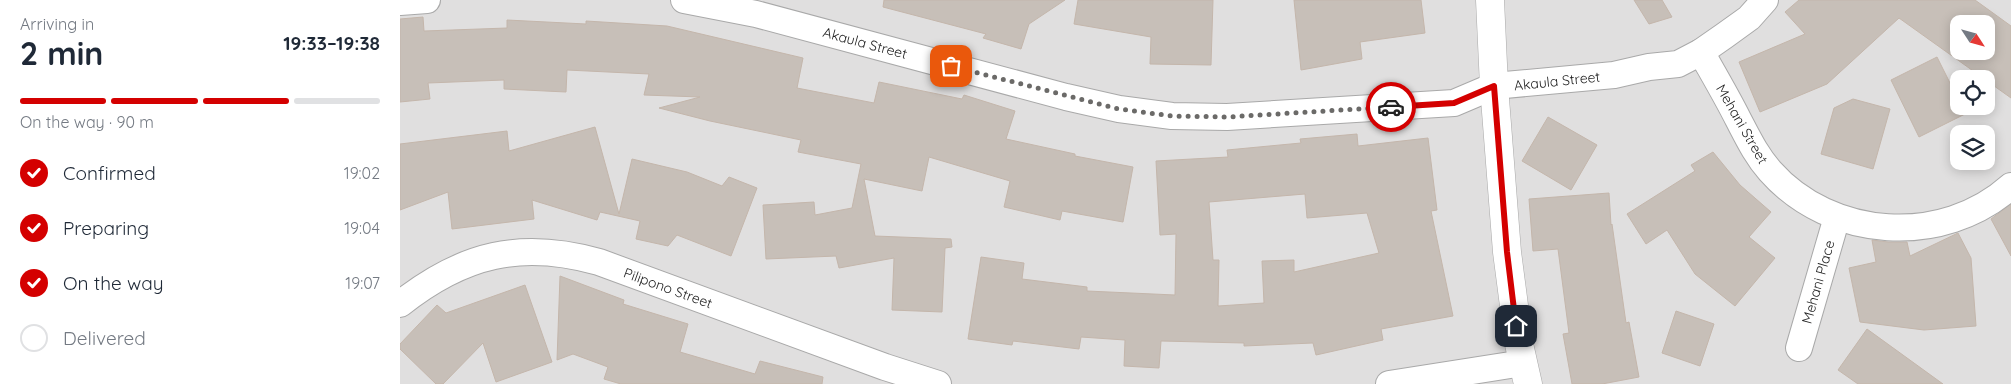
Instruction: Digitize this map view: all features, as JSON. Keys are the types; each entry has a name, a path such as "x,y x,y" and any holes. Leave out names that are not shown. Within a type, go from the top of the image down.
{"street":[{"path":"400,2 426,0"},
{"name":"Akaula Street","path":"684,0 756,14 1119,109 1172,116 1227,117 1454,103 1494,86 1614,75 1649,67 1678,64 1701,52 1749,18 1765,0"},
{"path":"1389,384 1526,374 1519,344 1507,252 1494,86 1490,0"},
{"name":"Mehani Street","path":"1701,52 1748,140 1771,172 1801,198 1837,217 1883,227 1916,227 1936,224 1956,218 1992,201 2011,186"},
{"name":"Mehani Place","path":"1799,348 1837,217"},
{"name":"Pilipono Street","path":"400,304 438,276 482,258 513,253 553,252 599,262 885,367 938,384"}],"shaded area":[{"path":"400,0 2011,0 2011,384 400,384"}],"building":[{"path":"884,0 1065,0 1029,24 1021,49 983,38 986,34 883,7"},
{"path":"1078,0 1213,0 1211,65 1150,64 1151,37 1074,24"},
{"path":"1294,0 1421,0 1425,33 1360,42 1362,59 1301,70"},
{"path":"1634,0 1662,0 1672,17 1649,24"},
{"path":"1799,0 1975,0 2011,26 2011,98 1995,87 1995,70 1972,70 1958,60 1995,60 1995,15 1950,15 1950,54 1899,18 1827,84 1760,112 1739,62 1805,34 1785,12"},
{"path":"423,17 424,31 507,28 507,20 586,24 586,21 667,26 803,58 797,88 874,103 879,82 962,99 964,95 1015,111 1006,139 1075,154 1075,156 1133,167 1123,222 1062,211 1060,220 1004,207 1010,181 929,157 922,191 864,179 875,236 951,239 952,247 945,248 942,312 892,310 894,258 839,268 836,256 766,259 763,205 814,202 815,215 852,208 861,164 798,152 801,140 659,108 700,97 644,95 649,74 567,70 566,92 504,89 504,80 428,83 430,99 400,102 400,19"},
{"path":"1937,57 1950,83 1950,115 1963,115 1919,137 1891,80"},
{"path":"1853,99 1890,109 1873,169 1821,154 1834,108"},
{"path":"1548,117 1597,145 1571,190 1522,161"},
{"path":"595,127 619,214 632,159 687,172 722,186 729,177 757,188 731,256 677,235 668,246 636,239 640,221 600,212 597,220 532,200 534,219 452,229 448,192 400,210 400,144 507,131 509,151"},
{"path":"1357,134 1358,146 1428,138 1437,210 1431,211 1453,316 1381,329 1383,340 1316,355 1313,343 1244,346 1244,343 1161,341 1159,368 1124,366 1125,340 1081,337 1079,349 1013,341 1012,345 968,339 981,257 1024,263 1022,279 1087,287 1087,291 1175,295 1176,234 1160,235 1156,161 1228,157 1227,150 1301,143 1300,139","holes":["1305,194 1307,218 1367,213 1379,253 1294,272 1294,260 1262,261 1264,303 1218,306 1219,260 1213,260 1209,202"]},
{"path":"1713,152 1740,185 1771,212 1749,237 1775,258 1735,306 1695,274 1667,230 1646,244 1627,214 1695,171 1691,165"},
{"path":"1609,193 1611,225 1626,323 1629,322 1639,377 1602,384 1572,384 1563,334 1569,333 1558,249 1533,251 1529,199"},
{"path":"2011,204 2011,256 1991,219"},
{"path":"1958,233 1971,258 1976,326 1924,330 1860,322 1849,268 1876,262 1872,240 1907,242 1910,256"},
{"path":"560,276 624,300 623,304 688,324 680,352 755,374 760,361 823,377 822,384 621,384 604,379 608,367 573,354 557,360"},
{"path":"525,285 552,362 496,382 483,343 443,384 436,384 400,349 400,344 437,305 446,313"},
{"path":"1676,311 1714,324 1700,366 1662,353"},
{"path":"1867,329 1943,384 1858,384 1838,370"}],"way so far":[{"path":"951,66 1066,97 1119,109 1172,116 1227,117 1391,107"}],"route":[{"path":"1391,107 1454,103 1494,86 1507,252 1516,326"}]}
